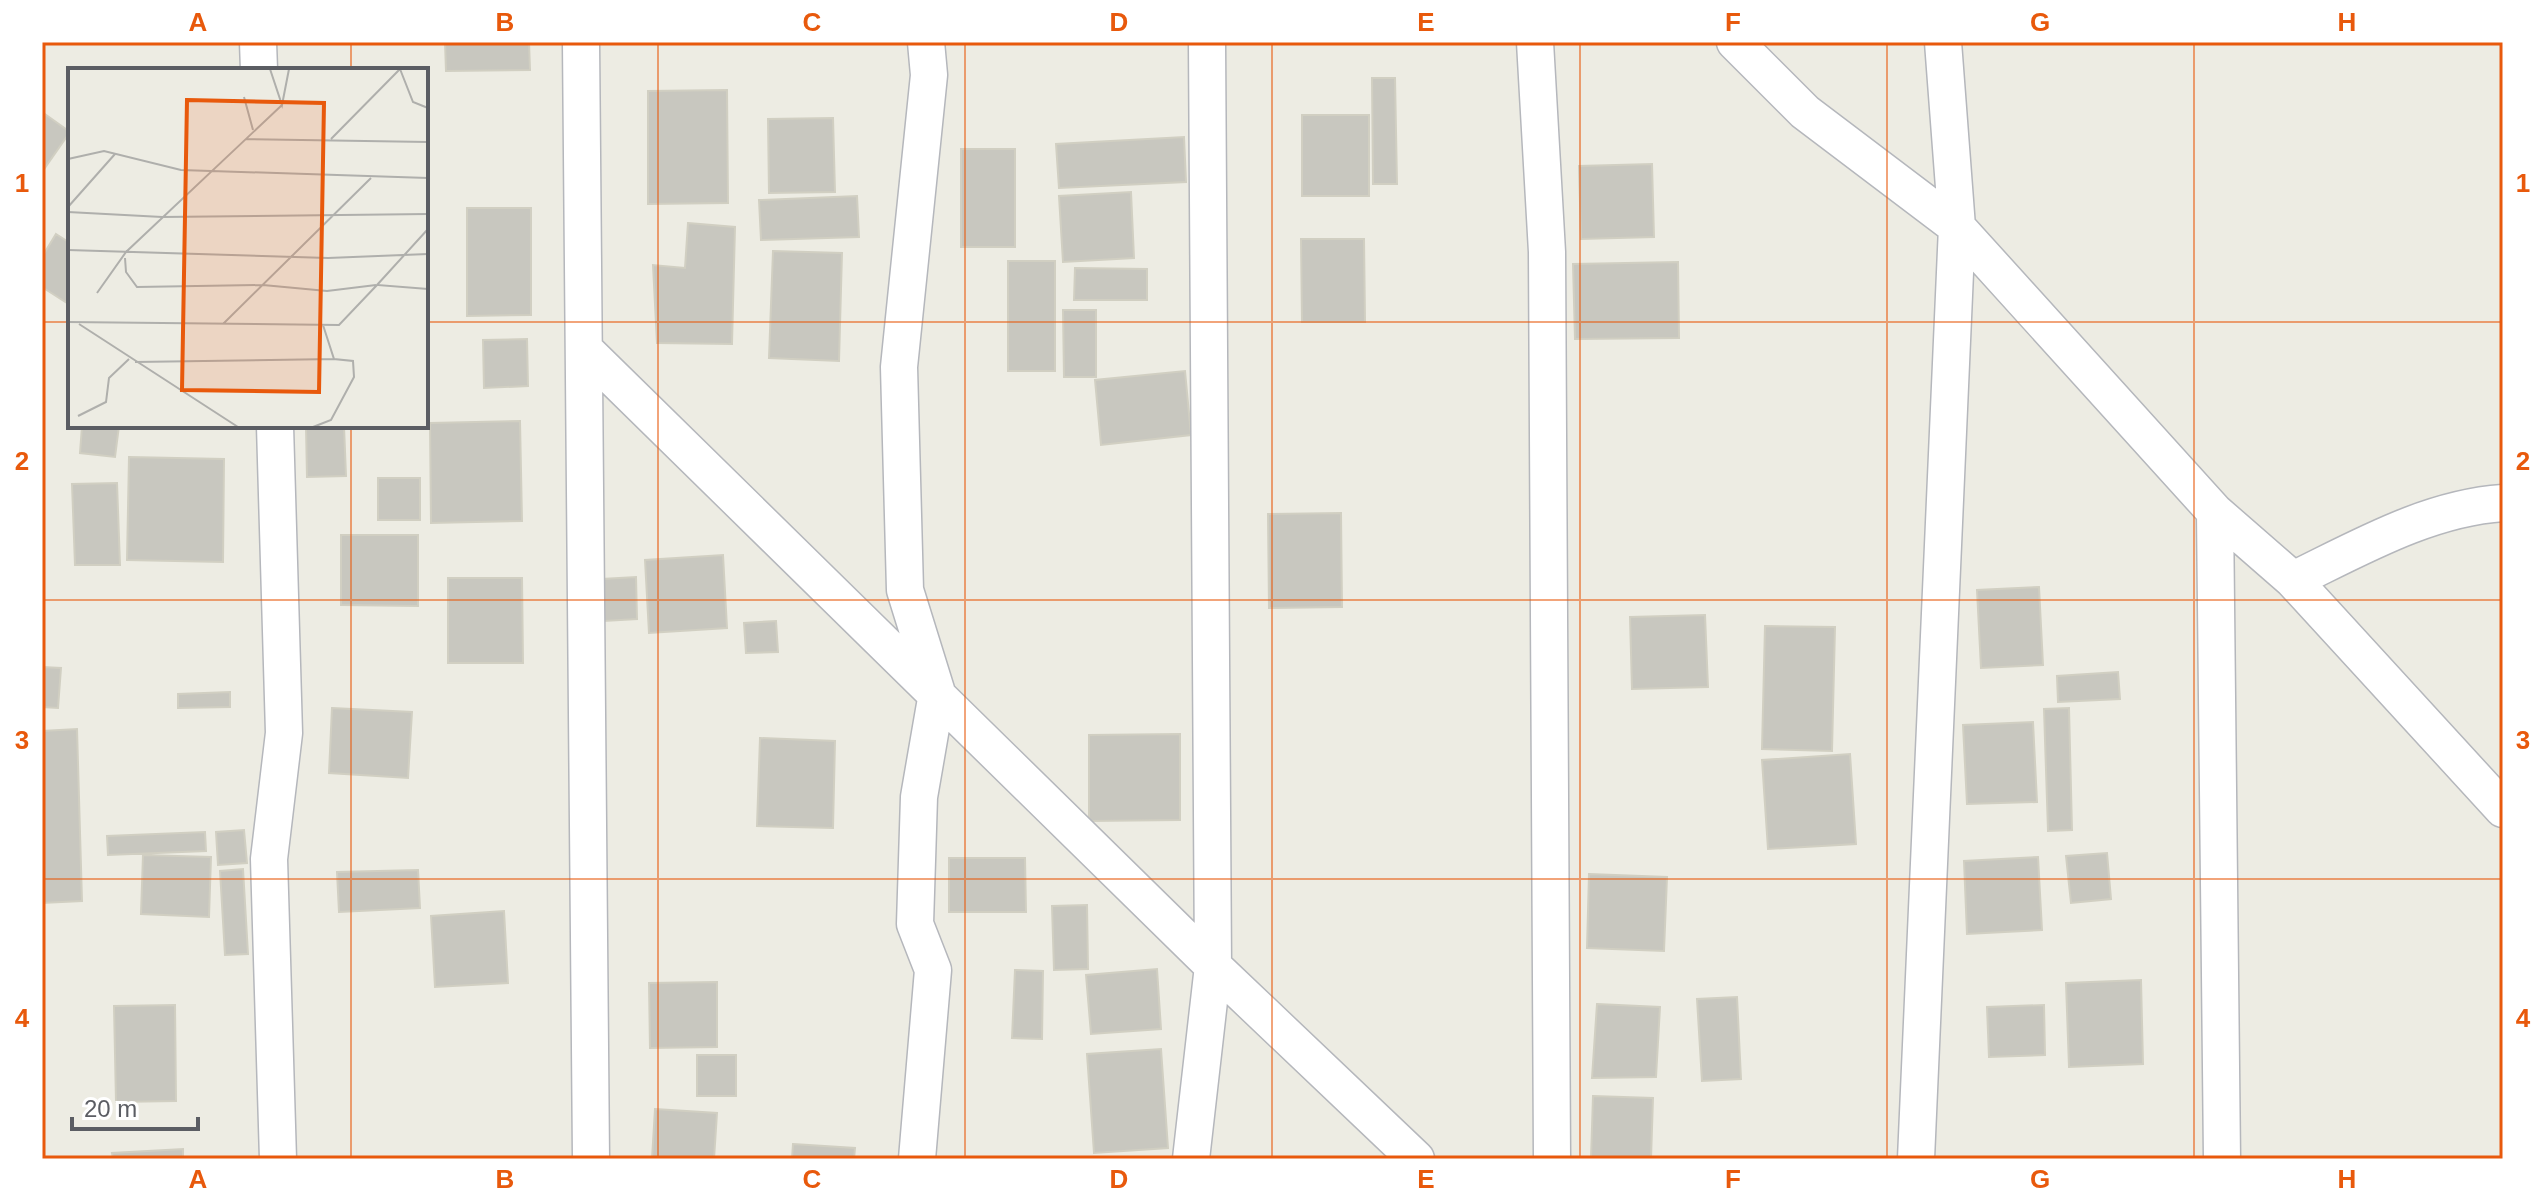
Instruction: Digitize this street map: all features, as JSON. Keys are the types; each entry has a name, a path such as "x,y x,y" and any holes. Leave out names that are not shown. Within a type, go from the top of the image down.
{"street":[{"path":"258,42 259,68"},
{"path":"581,42 591,1159"},
{"path":"917,1159 933,970 915,924 919,797 937,693 905,590 899,367 929,75 926,42"},
{"path":"1191,1159 1213,966 1207,42"},
{"path":"1535,42 1547,252 1552,1159"},
{"path":"1735,42 1805,112 1957,227 2215,512 2293,580 2503,809"},
{"path":"1916,1159 1957,227 1943,42"},
{"path":"585,350 1213,966 1416,1159"},
{"path":"275,428 284,733 269,859 278,1159"},
{"path":"2293,580 2384,536 2471,505 2503,503"},
{"path":"2215,512 2222,1159"}],"building":[{"path":"445,42 529,42 530,70 446,71"},
{"path":"1372,78 1395,78 1397,184 1373,184"},
{"path":"727,90 728,203 648,204 648,91"},
{"path":"42,112 68,131 68,135 42,172"},
{"path":"1302,115 1369,115 1369,196 1302,196"},
{"path":"833,118 835,192 769,193 768,119"},
{"path":"1184,137 1186,182 1059,188 1056,144"},
{"path":"961,149 1015,149 1015,247 961,247"},
{"path":"1652,164 1654,237 1581,239 1579,166"},
{"path":"1131,192 1134,258 1063,262 1059,196"},
{"path":"857,196 859,237 761,240 759,200"},
{"path":"467,208 531,208 531,315 467,316"},
{"path":"688,223 735,227 732,344 657,343 653,265 685,268"},
{"path":"56,234 68,242 68,304 42,287 42,257"},
{"path":"1301,239 1364,239 1365,322 1302,322"},
{"path":"773,251 842,253 839,361 769,358"},
{"path":"1008,261 1055,261 1055,371 1008,371"},
{"path":"1678,262 1679,338 1575,339 1573,264"},
{"path":"1075,268 1147,269 1147,300 1074,300"},
{"path":"1063,310 1096,310 1096,377 1064,377"},
{"path":"527,339 528,386 484,388 483,340"},
{"path":"1185,371 1191,435 1101,445 1095,380"},
{"path":"520,421 522,521 431,523 430,423"},
{"path":"82,428 119,428 115,457 80,453"},
{"path":"306,428 344,428 346,476 307,477"},
{"path":"129,457 224,459 223,562 127,560"},
{"path":"378,478 420,478 420,520 378,520"},
{"path":"117,483 120,565 75,565 72,484"},
{"path":"1341,513 1342,607 1269,608 1268,514"},
{"path":"341,535 418,535 418,606 341,605"},
{"path":"723,555 727,628 649,633 645,560"},
{"path":"636,577 637,619 604,621 602,579"},
{"path":"448,578 522,578 523,663 448,663"},
{"path":"2039,587 2043,665 1981,668 1977,590"},
{"path":"1705,615 1708,687 1632,689 1630,617"},
{"path":"776,621 778,652 746,653 744,623"},
{"path":"1765,626 1835,627 1832,751 1762,749"},
{"path":"42,667 61,668 58,708 42,707"},
{"path":"2118,672 2120,699 2058,702 2057,676"},
{"path":"230,692 230,707 178,708 178,694"},
{"path":"332,708 412,712 408,778 329,773"},
{"path":"2069,708 2072,830 2048,831 2044,709"},
{"path":"2033,722 2037,802 1967,804 1963,725"},
{"path":"77,729 82,901 42,903 42,731"},
{"path":"1180,734 1180,820 1089,821 1089,735"},
{"path":"760,738 835,741 833,828 757,826"},
{"path":"1850,754 1856,844 1768,849 1762,760"},
{"path":"244,830 247,863 218,865 216,832"},
{"path":"205,832 206,851 108,855 107,836"},
{"path":"2107,853 2111,899 2071,903 2066,856"},
{"path":"143,855 211,857 209,917 141,914"},
{"path":"2038,857 2042,930 1967,934 1964,861"},
{"path":"949,858 1025,858 1026,912 949,912"},
{"path":"243,869 248,954 225,955 220,871"},
{"path":"418,870 420,908 339,912 337,872"},
{"path":"1589,874 1667,877 1664,951 1587,948"},
{"path":"1087,905 1088,969 1054,970 1052,906"},
{"path":"504,911 508,983 435,987 431,916"},
{"path":"1157,969 1161,1029 1091,1034 1086,975"},
{"path":"1015,970 1043,971 1042,1039 1012,1038"},
{"path":"2141,980 2143,1064 2069,1067 2066,983"},
{"path":"717,982 717,1047 650,1048 649,983"},
{"path":"1737,997 1741,1079 1702,1081 1697,999"},
{"path":"1597,1004 1660,1007 1656,1077 1592,1078"},
{"path":"175,1005 176,1101 116,1102 114,1006"},
{"path":"2044,1005 2045,1055 1989,1057 1987,1007"},
{"path":"1161,1049 1168,1148 1094,1153 1087,1054"},
{"path":"697,1055 736,1055 736,1096 697,1096"},
{"path":"1593,1096 1653,1098 1651,1159 1591,1159"},
{"path":"655,1109 717,1113 714,1159 652,1159"},
{"path":"793,1144 855,1148 854,1159 792,1159"},
{"path":"183,1149 183,1159 113,1159 112,1153"}]}
